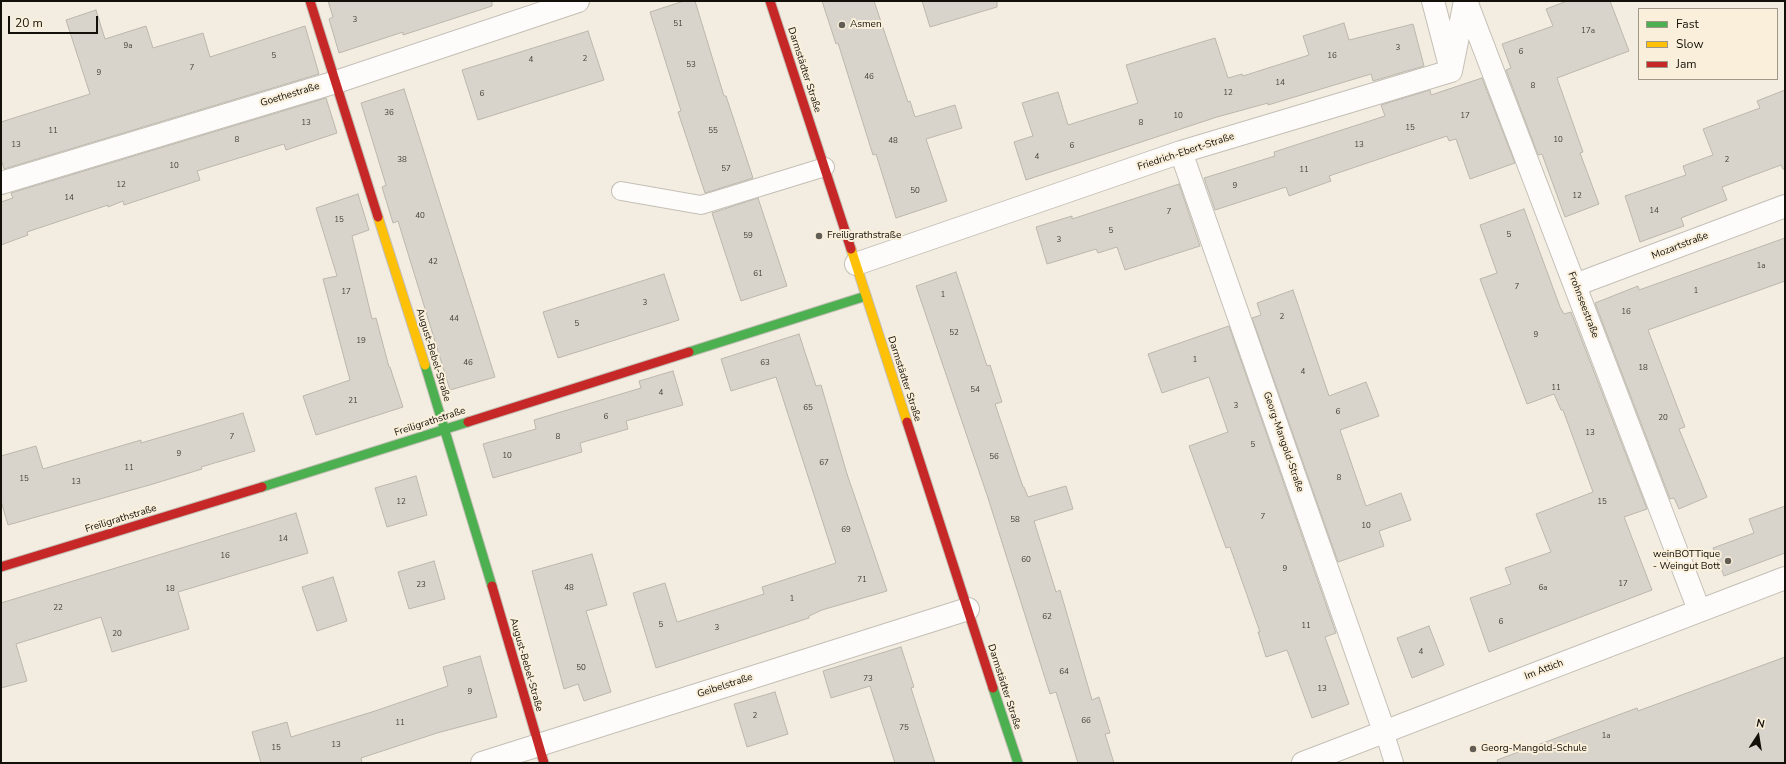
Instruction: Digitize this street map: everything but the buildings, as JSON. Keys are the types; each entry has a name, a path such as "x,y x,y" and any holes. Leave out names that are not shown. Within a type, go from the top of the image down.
{"street":[{"name":"August-Bebel-Straße","path":"310,1 445,429 541,754"},
{"name":"Goethestraße","path":"1,183 336,82 578,1"},
{"name":"Darmstädter Straße","path":"770,1 1018,763"},
{"path":"1433,1 1452,71"},
{"path":"1452,71 1466,1"},
{"name":"Frohnseestraße","path":"1466,1 1699,610"},
{"name":"Friedrich-Ebert-Straße","path":"856,264 1181,152 1452,71"},
{"name":"Georg-Mangold-Straße","path":"1181,152 1384,731"},
{"name":"Mozartstraße","path":"1575,285 1785,206"},
{"name":"Freiligrathstraße","path":"1,567 134,527 866,296"},
{"name":"Im Attich","path":"1303,763 1785,578"},
{"name":"Geibelstraße","path":"482,763 541,754 968,610"}],"lane":[{"path":"621,191 701,205 825,168"},
{"path":"1384,731 1394,763"}],"traffic: fast":[{"path":"689,352 866,296"},
{"path":"425,365 492,586"},
{"path":"262,487 468,422"},
{"path":"993,688 1018,763"}],"traffic: slow":[{"path":"378,217 425,365"},
{"path":"851,249 907,422"}],"traffic: jam":[{"path":"310,1 378,217"},
{"path":"770,1 851,249"},
{"path":"468,422 689,352"},
{"path":"907,422 993,688"},
{"path":"1,567 262,487"},
{"path":"492,586 544,763"}],"place":[{"name":"Asmen","path":"842,25"},
{"name":"Freiligrathstraße","path":"819,236"},
{"name":"weinBOTTique - Weingut Bott","path":"1728,561"},
{"name":"Georg-Mangold-Schule","path":"1473,749"}]}
